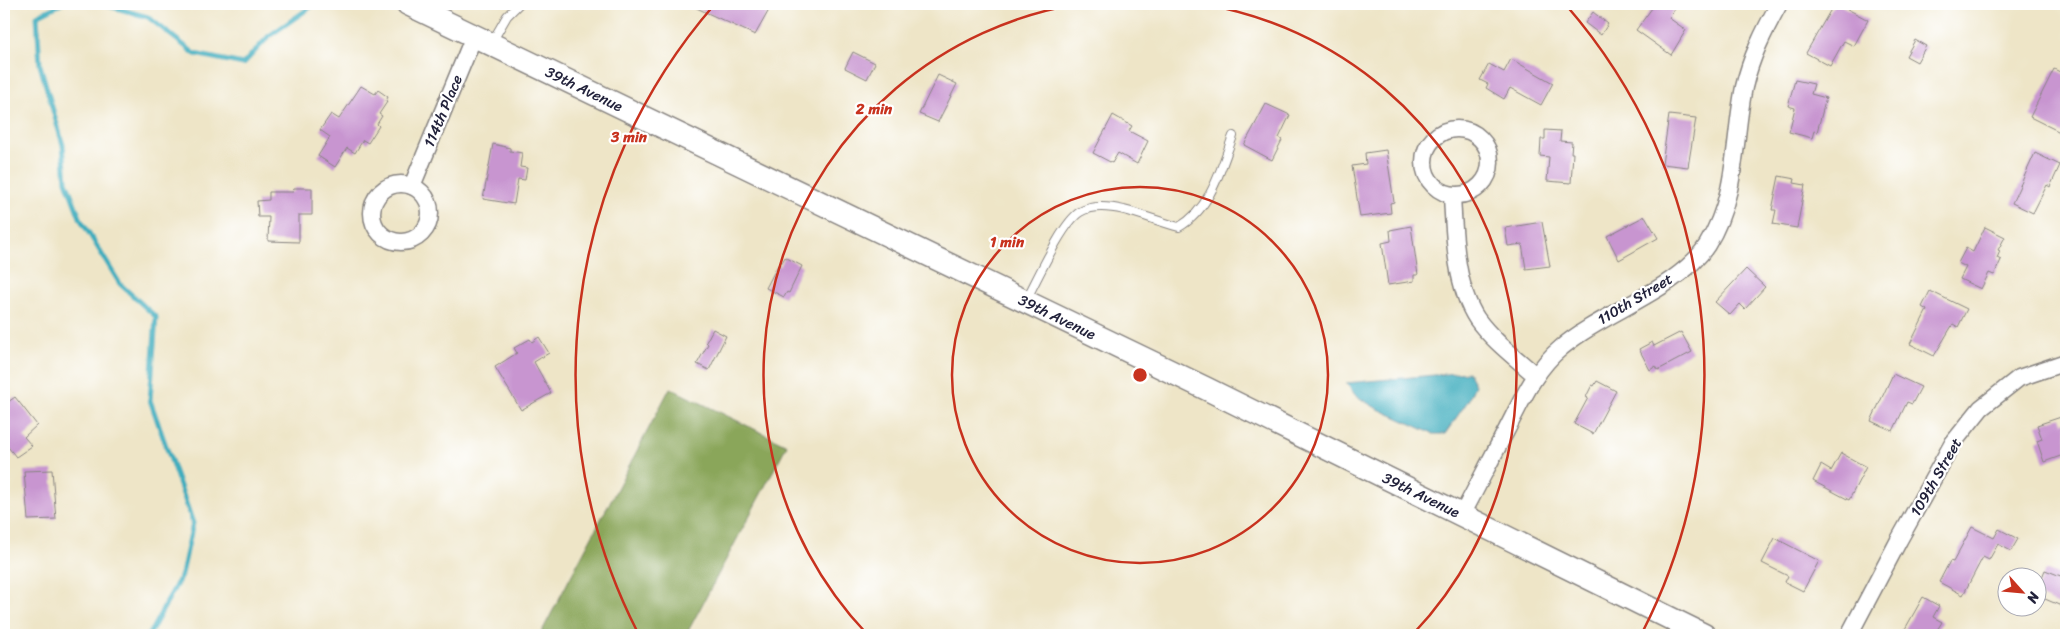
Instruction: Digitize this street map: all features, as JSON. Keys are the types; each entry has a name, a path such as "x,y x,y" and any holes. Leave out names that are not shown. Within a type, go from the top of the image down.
{"main road":[{"name":"39th Avenue","path":"408,4 1025,302 1704,635"}],"street":[{"name":"110th Street","path":"1462,515 1535,375 1562,347 1598,321 1663,285 1690,264 1706,246 1723,213 1734,171 1744,87 1757,44 1779,4"},
{"name":"114th Place","path":"412,186 483,40"},
{"path":"1456,129 1467,130 1477,135 1487,148 1491,164 1488,175 1482,185 1473,192 1463,195 1452,195 1441,192 1433,185 1427,176 1424,166 1425,155 1429,145 1436,136 1456,129"},
{"path":"1452,195 1455,244 1466,300 1478,320 1499,343 1535,375"},
{"name":"109th Street","path":"1849,635 1953,443 1981,408 2019,378 2066,362"}],"lane":[{"path":"483,40 519,4"},
{"path":"1025,302 1067,225 1080,212 1096,207 1124,210 1154,221 1179,227 1191,220 1205,204 1233,136"}],"green space":[{"path":"670,388 787,445 686,635 540,635"}],"water":[{"path":"1468,372 1475,385 1468,401 1445,434 1433,434 1376,408 1356,396 1346,383"}],"building":[{"path":"688,4 756,4 769,10 755,35"},
{"path":"1655,4 1678,4 1669,18 1686,30 1671,55 1636,30"},
{"path":"1834,4 1838,4 1868,20 1854,46 1844,41 1830,66 1806,53"},
{"path":"1593,12 1608,24 1601,35 1585,23"},
{"path":"1915,40 1926,46 1917,62 1906,56"},
{"path":"853,52 875,63 867,79 845,68"},
{"path":"1511,59 1553,83 1541,105 1510,88 1504,99 1486,88 1488,84 1480,80 1489,64 1504,72"},
{"path":"2054,69 2066,75 2066,135 2030,117"},
{"path":"938,75 957,84 938,122 919,114"},
{"path":"1795,80 1814,84 1811,94 1826,98 1817,132 1814,131 1812,138 1789,132 1795,108 1788,106"},
{"path":"361,86 375,94 378,90 388,97 387,102 379,114 382,116 377,124 379,126 368,143 363,140 355,153 347,148 335,167 318,156 330,137 320,130 331,114 339,119"},
{"path":"1266,104 1290,115 1279,138 1282,140 1272,160 1244,145"},
{"path":"1113,115 1132,126 1129,131 1148,141 1137,164 1118,153 1112,163 1093,153"},
{"path":"1669,115 1696,118 1688,167 1662,164"},
{"path":"1545,130 1561,131 1560,141 1572,142 1571,183 1547,181 1549,157 1540,156 1541,139 1545,139"},
{"path":"493,144 510,148 510,151 522,153 520,167 527,168 525,180 518,179 514,204 483,199"},
{"path":"1386,150 1394,202 1390,203 1391,213 1360,217 1352,166 1366,164 1365,153"},
{"path":"2035,153 2060,165 2050,187 2047,185 2033,213 2012,203"},
{"path":"1779,176 1795,179 1794,183 1805,185 1797,228 1773,224 1776,210 1772,210"},
{"path":"294,188 312,188 312,215 299,215 299,242 268,241 269,217 258,217 257,201 269,200 269,192 293,192"},
{"path":"1645,216 1658,238 1619,260 1607,236"},
{"path":"1542,222 1550,266 1526,269 1522,244 1508,246 1505,228"},
{"path":"1411,226 1418,275 1414,275 1414,281 1388,285 1382,243 1391,241 1390,230"},
{"path":"1985,227 2005,237 1998,250 2000,251 1997,258 2001,260 1994,275 1989,273 1981,289 1960,279 1966,267 1958,263 1966,248 1973,252"},
{"path":"785,257 802,266 789,293 787,292 784,297 766,288 778,265 780,266"},
{"path":"1746,269 1765,287 1745,309 1740,304 1730,315 1715,302"},
{"path":"1930,291 1967,309 1958,327 1953,324 1934,356 1910,344 1927,310 1922,307"},
{"path":"713,329 726,336 709,370 697,364 708,344 706,342"},
{"path":"1681,332 1692,352 1658,370 1656,366 1650,370 1639,349 1652,342 1654,346"},
{"path":"539,337 549,353 534,362 551,393 521,410 495,367 517,353 514,348 530,339 532,342"},
{"path":"1893,374 1921,387 1912,404 1907,402 1893,431 1871,421"},
{"path":"1597,381 1616,391 1593,434 1574,424 1588,398 1586,397 1592,385 1594,386"},
{"path":"15,397 37,425 24,437 32,446 16,457 4,442 4,405"},
{"path":"2061,417 2063,423 2066,422 2066,454 2044,462 2037,441 2042,439 2037,425"},
{"path":"1841,453 1866,467 1849,500 1813,481 1821,465 1831,471"},
{"path":"52,470 56,519 28,520 24,471"},
{"path":"1972,527 1994,538 1999,529 2018,539 2011,551 1998,544 1989,560 1983,557 1963,595 1939,582 1950,561 1953,562"},
{"path":"1775,538 1819,561 1803,591 1785,582 1788,576 1762,563"},
{"path":"2048,571 2066,578 2066,608 2048,600"},
{"path":"1923,597 1939,606 1933,617 1942,622 1934,635 1916,635 1905,629"}],"waterway":[{"path":"61,4 37,16 40,65 63,145 66,181 81,220 120,284 156,317 150,400 193,523 182,574 149,635"},
{"path":"102,4 148,17 195,54 243,64 269,36 315,4"}]}
